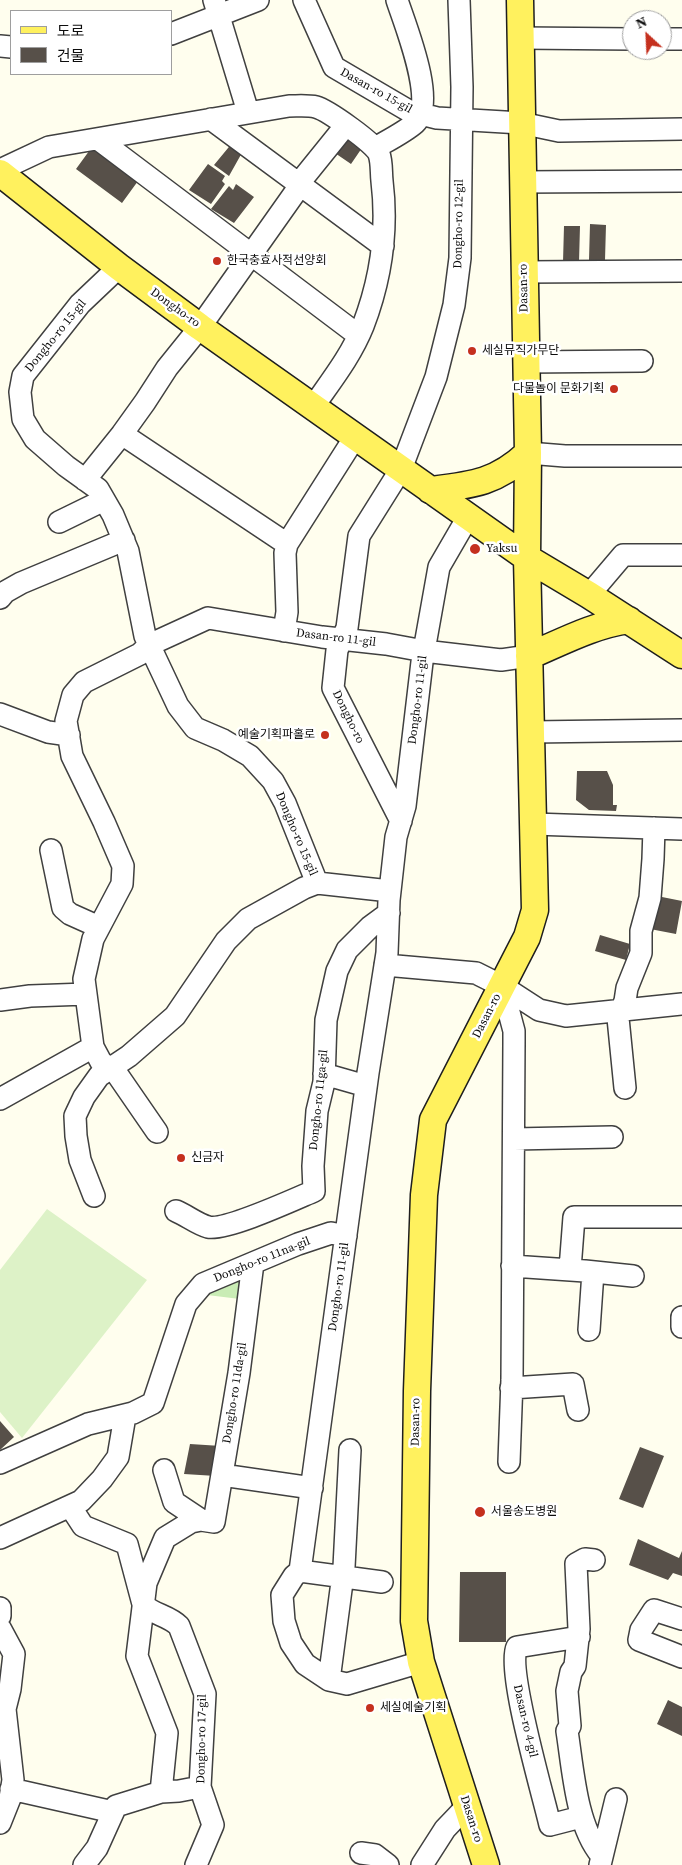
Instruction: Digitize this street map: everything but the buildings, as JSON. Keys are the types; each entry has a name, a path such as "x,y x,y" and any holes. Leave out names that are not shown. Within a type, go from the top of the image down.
{"main road":[{"name":"Dasan-ro","path":"486,1865 421,1662 414,1620 417,1391 424,1195 433,1120 527,937 536,910 527,558 528,453 520,0"},
{"name":"Dongho-ro","path":"0,172 119,267 355,437 527,558 589,595 682,655"},
{"path":"430,490 463,486 488,479 510,469 528,453"},
{"path":"529,656 584,631 628,620"}],"street":[{"path":"172,33 217,8 258,0"},
{"name":"Dasan-ro 15-gil","path":"304,0 334,67 409,111 437,118 521,123"},
{"path":"375,148 416,122 423,104 418,60 397,0"},
{"name":"Dongho-ro 12-gil","path":"401,469 436,377 454,305 460,258 462,87 458,0"},
{"path":"217,8 248,112"},
{"path":"520,38 622,39"},
{"path":"0,172 49,148 289,106 316,107 370,142 379,153 384,195 382,256 374,292 358,335 345,361 313,407"},
{"path":"210,119 383,246"},
{"path":"521,123 558,130 682,130"},
{"path":"85,480 122,434 167,368 200,327 299,185 346,125"},
{"path":"98,139 358,335"},
{"path":"522,182 682,181"},
{"name":"Dongho-ro 15-gil","path":"94,1196 80,1160 75,1116 84,1097 99,1076 129,1056 175,1016 226,940 248,919 304,888 317,883 285,803 273,781 250,756 223,740 195,728 178,706 145,636 128,551 124,540 113,514 98,489 66,466 35,439 23,419 20,392 23,376 80,304 119,267"},
{"path":"524,272 682,271"},
{"path":"526,362 642,361"},
{"path":"122,434 287,544"},
{"path":"284,631 287,612 285,553 287,544 355,437"},
{"path":"528,453 565,456 682,456"},
{"name":"Dongho-ro","path":"401,469 359,536 347,628 337,650 333,688 401,821"},
{"path":"59,522 104,500"},
{"name":"Dongho-ro 11-gil","path":"421,1662 348,1684 329,1680 305,1664 291,1643 284,1621 282,1595 294,1576 300,1571 366,1086 385,964 396,837 405,806 424,651 439,567 468,517"},
{"path":"4,586 124,540"},
{"path":"589,595 623,554 682,555"},
{"name":"Dasan-ro 11-gil","path":"149,645 208,618 340,640 424,651 501,660 529,656"},
{"path":"149,645 140,654 84,682 73,695 66,721 72,756 104,822 122,866 122,884 93,939 84,979 92,1047 101,1062 117,1074 157,1132"},
{"path":"0,714 48,732 69,735"},
{"path":"532,732 682,730"},
{"path":"534,824 682,828"},
{"path":"625,1088 618,1018 625,1002 627,988 641,953 641,931 650,898 654,859 654,828"},
{"path":"51,850 63,908 70,914 99,927"},
{"path":"317,883 390,891"},
{"name":"Dongho-ro 11ga-gil","path":"176,1210 208,1227 230,1223 268,1211 314,1191 313,1166 317,1112 324,1082 326,1020 337,971 346,950 370,927 389,913"},
{"name":"Dasan-ro","path":"385,964 476,973 502,986"},
{"path":"502,986 539,1010 566,1016 682,1004"},
{"path":"502,986 514,1031 512,1388 509,1462"},
{"path":"0,1000 30,996 86,994"},
{"path":"0,1099 92,1047"},
{"path":"324,1074 366,1086"},
{"path":"514,1139 612,1136"},
{"path":"570,1269 574,1217 682,1217"},
{"name":"Dongho-ro 11na-gil","path":"0,1463 88,1424 125,1416 153,1403 186,1304 203,1284 298,1244 331,1233 346,1236"},
{"name":"Dongho-ro 11da-gil","path":"208,1521 222,1475 239,1373 254,1263"},
{"path":"512,1266 570,1269 633,1276"},
{"path":"589,1330 592,1272"},
{"path":"682,1317 682,1327"},
{"path":"512,1388 573,1384 578,1410"},
{"path":"0,1538 81,1501 102,1479 118,1457 125,1416"},
{"path":"329,1680 343,1577 350,1450"},
{"path":"164,1470 174,1502 208,1521"},
{"path":"222,1475 312,1488"},
{"path":"70,1506 83,1526 127,1544 143,1604"},
{"path":"161,1792 167,1733 137,1656 146,1583 165,1538 190,1522 208,1521"},
{"path":"594,1560 585,1560 576,1564 579,1637 575,1666 571,1672 567,1691 570,1726 567,1731 581,1818 601,1860"},
{"path":"300,1571 382,1582"},
{"name":"Dongho-ro 17-gil","path":"143,1604 149,1611 172,1620 179,1626 205,1694 200,1786 213,1825 196,1865"},
{"path":"0,1608 0,1616"},
{"path":"682,1619 654,1610 641,1630 639,1640 682,1657"},
{"path":"0,1628 14,1654 4,1699 12,1780 10,1798 0,1823"},
{"name":"Dasan-ro 4-gil","path":"579,1637 517,1647 514,1652 516,1686 550,1825 581,1818"},
{"path":"84,1865 97,1848 116,1806 161,1792 179,1791 200,1786"},
{"path":"11,1789 114,1812"},
{"path":"601,1860 616,1800"},
{"path":"422,1865 445,1829 467,1806"},
{"path":"361,1853 375,1855 388,1865"}],"green space":[{"path":"47,1209 147,1280 22,1438 0,1412 0,1270"},
{"path":"244,1277 240,1299 207,1295 211,1288"}],"place":[{"name":"한국충효사적선양회","path":"217,261"},
{"name":"세실뮤직가무단","path":"472,351"},
{"name":"다물놀이 문화기획","path":"614,389"},
{"name":"Yaksu","path":"475,549"},
{"name":"예술기획파홀로","path":"325,735"},
{"name":"신금자","path":"181,1158"},
{"name":"서울송도병원","path":"480,1512"},
{"name":"세실예술기획","path":"370,1708"}]}
